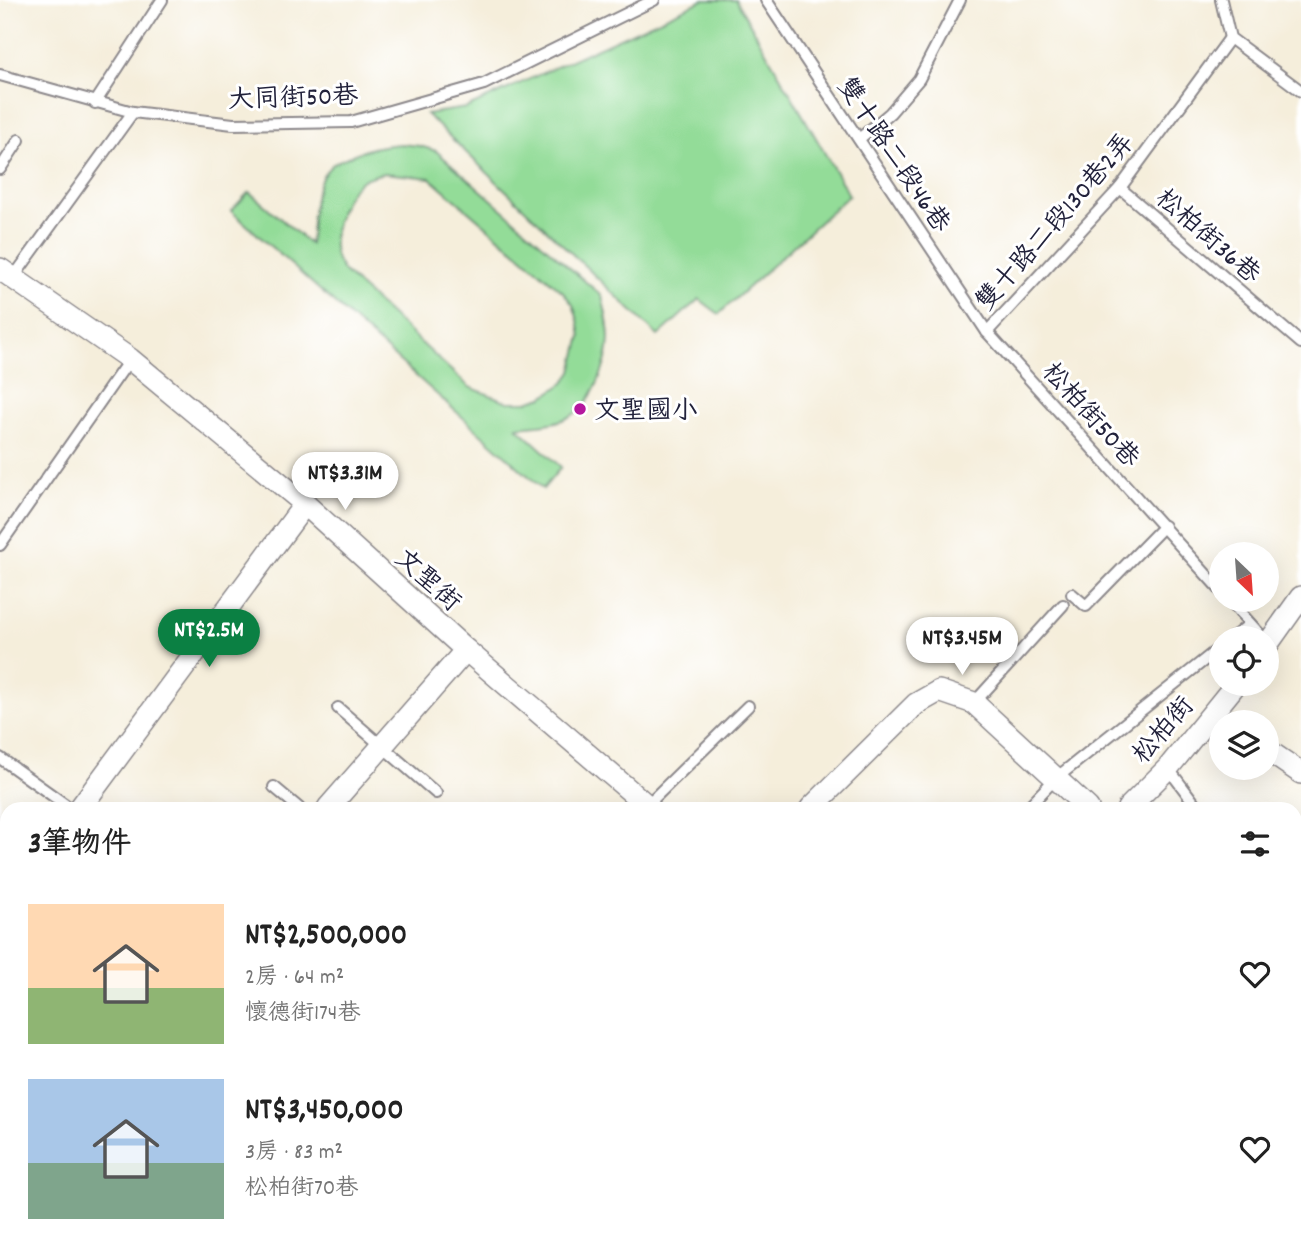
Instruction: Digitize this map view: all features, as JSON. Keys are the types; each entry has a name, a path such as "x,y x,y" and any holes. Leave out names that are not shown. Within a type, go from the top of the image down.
{"street":[{"name":"文聖街","path":"6,273 130,359 305,504 638,802"},
{"path":"84,802 305,504"},
{"path":"1279,626 1301,597"},
{"path":"333,802 466,650"},
{"path":"817,802 916,704 939,691 974,703 1080,802"},
{"name":"松柏街","path":"1134,802 1209,729"},
{"path":"1279,758 1301,773"}],"lane":[{"path":"95,103 162,0"},
{"name":"大同街50巷","path":"0,75 132,111 233,124 351,122 484,84 654,0"},
{"name":"雙十路二段46巷","path":"766,0 987,332"},
{"path":"859,139 890,113 919,79 960,0"},
{"path":"1221,0 1230,38 1301,91"},
{"name":"雙十路二段130巷2弄","path":"987,332 1120,188 1230,38"},
{"path":"6,273 102,156 132,111"},
{"path":"0,169 19,140"},
{"name":"松柏街36巷","path":"1120,188 1301,343"},
{"name":"松柏街50巷","path":"987,332 1209,577"},
{"path":"0,545 130,359"},
{"path":"1072,594 1086,606 1164,526"},
{"path":"974,703 1063,605"},
{"path":"1240,612 1250,624 1247,626"},
{"path":"1033,802 1055,779 1209,656"},
{"path":"644,802 748,706"},
{"path":"338,708 436,793"},
{"path":"0,758 62,802"},
{"path":"1168,768 1194,802"},
{"path":"274,787 292,802"}],"green space":[{"path":"703,0 736,0 849,195 719,314 699,299 658,336 426,114 466,108"},
{"path":"401,144 436,151 602,296 608,322 608,349 592,393 579,410 565,419 517,427 561,467 543,489 231,211 249,192 310,244 314,202 325,173 334,164 358,153 376,147","holes":["384,173 430,178 563,292 573,305 581,336 572,372 564,383 543,397 527,402 508,402 469,387 342,270 335,254 335,235 344,203 356,185"]}],"place":[{"name":"文聖國小","path":"580,409"}]}
